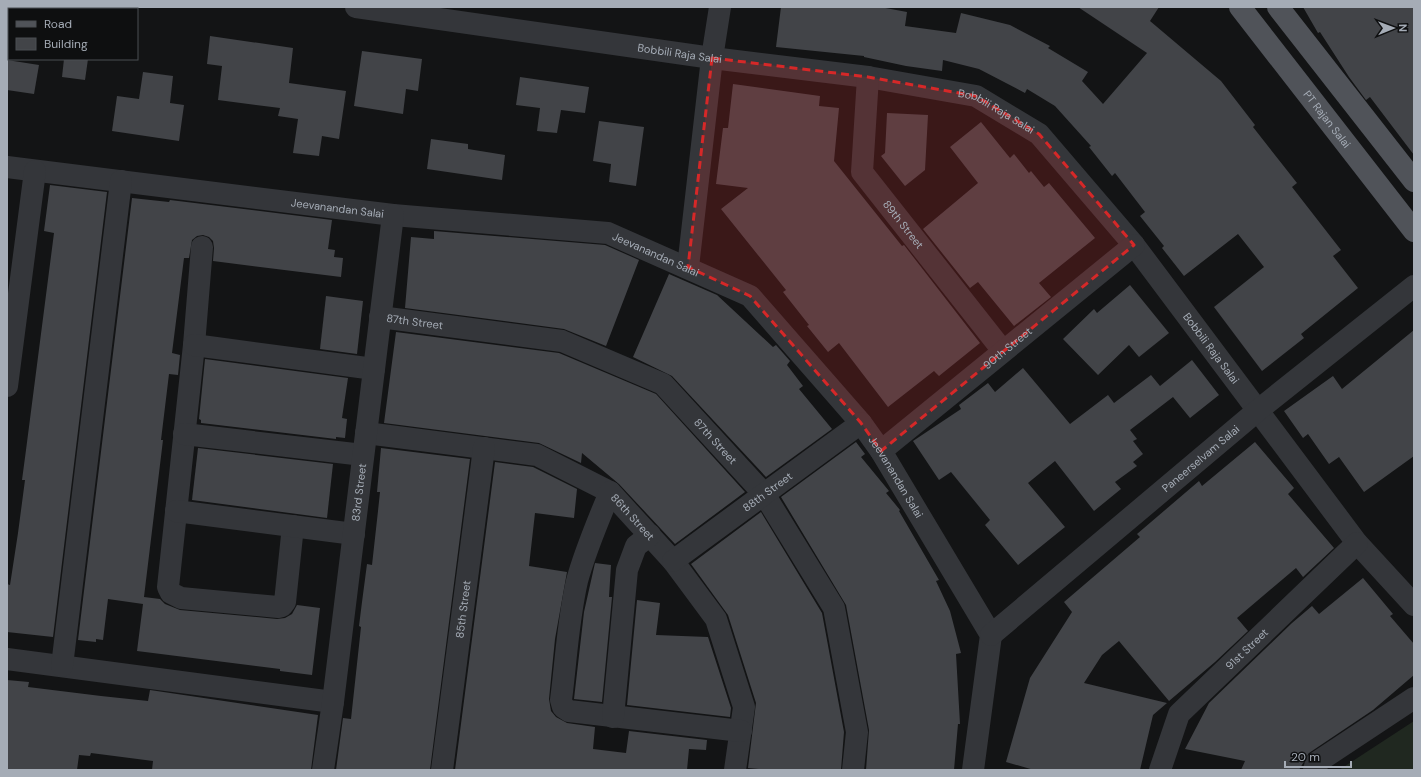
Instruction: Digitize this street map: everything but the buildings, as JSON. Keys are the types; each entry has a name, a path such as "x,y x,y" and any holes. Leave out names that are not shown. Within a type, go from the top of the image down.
{"main road":[{"name":"PT Rajan Salai","path":"1240,7 1414,231"},
{"path":"1278,7 1414,182"}],"street":[{"name":"Bobbili Raja Salai","path":"356,7 712,58 868,77 976,96 1039,134 1134,245 1357,543 1414,604"},
{"path":"688,267 712,58 720,7"},
{"name":"89th Street","path":"868,77 862,172 1003,351"},
{"name":"Jeevanandan Salai","path":"7,167 393,215 608,233 688,267 750,296 861,422 882,451 992,635"},
{"path":"7,386 35,171"},
{"path":"62,666 121,181"},
{"name":"83rd Street","path":"323,770 333,702 393,215"},
{"name":"90th Street","path":"882,451 1134,245"},
{"path":"202,247 194,344 168,587 171,593 181,598 278,607 282,606 285,602 292,526"},
{"name":"Paneerselvam Salai","path":"992,635 1257,411 1414,286"},
{"name":"87th Street","path":"380,316 562,341 663,384 764,494 834,608 858,732 853,770"},
{"path":"194,344 374,369"},
{"name":"88th Street","path":"673,561 861,422"},
{"name":"86th Street","path":"366,433 537,455 610,492 673,561 716,619 744,708 735,770"},
{"path":"184,434 363,455"},
{"name":"85th Street","path":"442,770 484,448"},
{"path":"610,492 587,548 578,580 573,605 561,700 563,707 569,711 613,717 741,731"},
{"path":"176,511 354,534"},
{"path":"613,717 627,570 636,546 650,535"},
{"name":"91st Street","path":"1160,770 1179,714 1357,543"},
{"path":"973,770 992,635"},
{"path":"7,659 333,702"},
{"path":"1314,770 1316,764 1414,698"}],"highlighted area":[{"path":"712,58 868,77 976,96 1039,134 1134,245 881,451 861,423 750,296 688,267"}],"shaded area":[{"path":"1414,721 1414,770 1339,770"}]}
